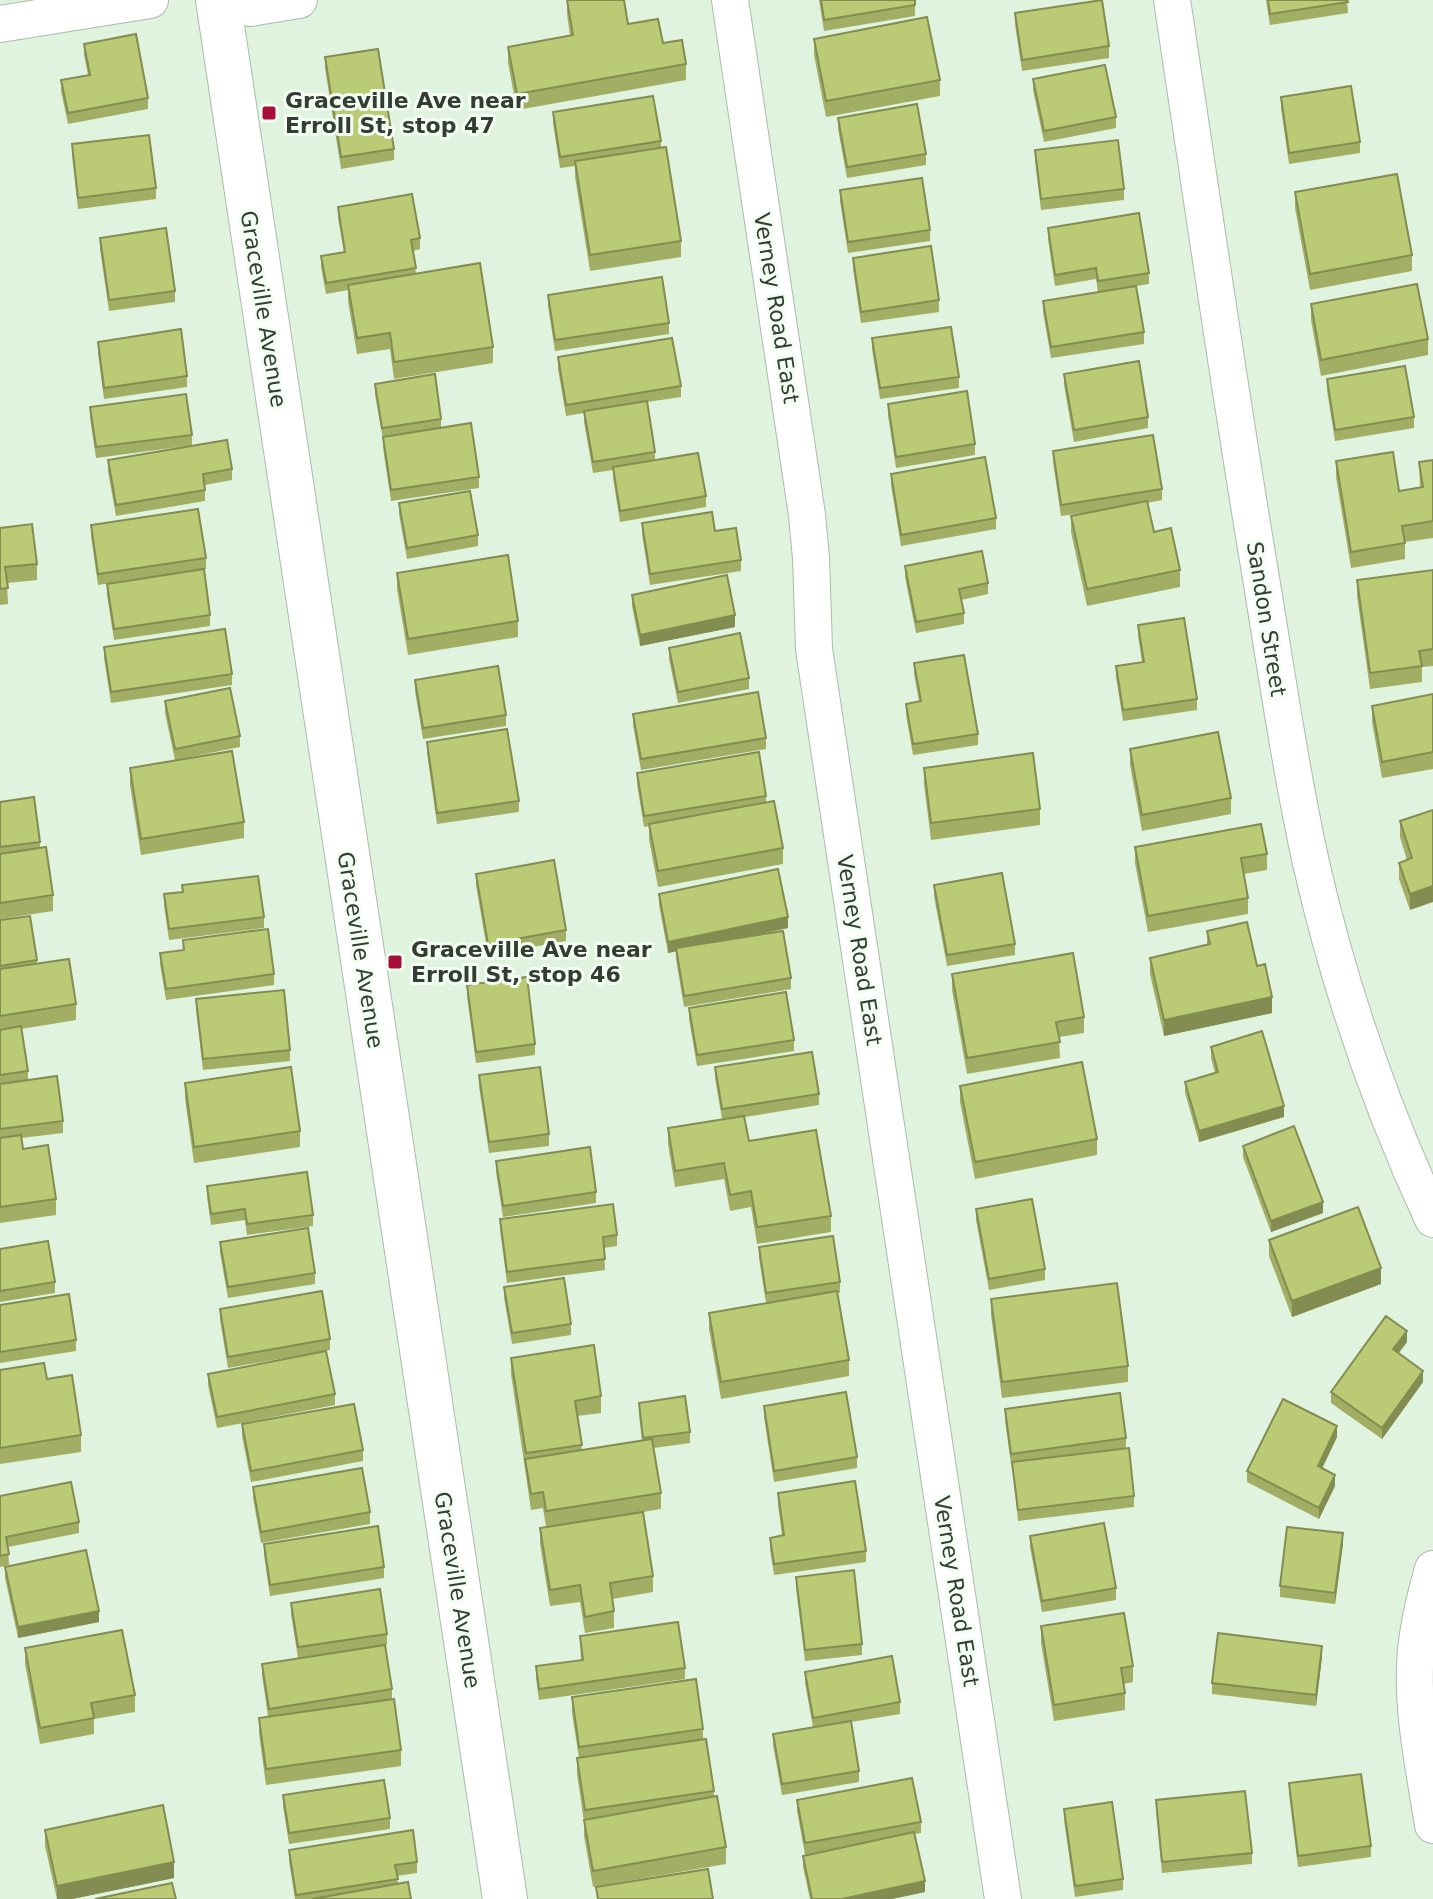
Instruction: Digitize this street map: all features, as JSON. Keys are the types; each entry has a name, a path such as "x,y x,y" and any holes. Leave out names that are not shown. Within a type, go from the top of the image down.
{"main road":[{"name":"Graceville Avenue","path":"217,0 505,1899"}],"street":[{"path":"0,24 150,0"},
{"path":"217,0 250,8 299,0"},
{"name":"Verney Road East","path":"730,0 809,527 814,649 1003,1899"},
{"name":"Sandon Street","path":"1172,0 1244,479 1311,863 1355,1024 1382,1101 1433,1219"},
{"path":"1433,1569 1418,1634 1415,1687 1433,1825"}],"building":[{"path":"567,0 624,0 628,24 658,19 663,43 682,40 686,64 517,94 508,47 573,35"},
{"path":"821,0 915,0 915,5 824,20"},
{"path":"1102,0 1109,46 1022,60 1015,13"},
{"path":"1268,0 1347,0 1348,2 1270,14"},
{"path":"927,17 940,80 826,101 814,39"},
{"path":"136,34 148,98 68,113 61,80 90,75 84,44"},
{"path":"378,49 394,149 341,157 325,57"},
{"path":"1105,65 1116,117 1044,131 1033,79"},
{"path":"1351,86 1360,142 1289,153 1281,97"},
{"path":"653,96 661,141 560,157 553,112"},
{"path":"917,104 926,154 847,167 838,118"},
{"path":"149,135 156,188 78,198 72,144"},
{"path":"1118,140 1124,189 1041,199 1035,150"},
{"path":"666,147 681,241 590,255 575,161"},
{"path":"1397,174 1412,255 1310,274 1295,192"},
{"path":"922,178 930,230 848,242 840,190"},
{"path":"412,194 420,238 411,240 416,268 326,283 321,256 345,252 338,207"},
{"path":"1139,213 1149,273 1098,281 1096,268 1055,275 1048,228"},
{"path":"166,228 175,291 109,300 100,238"},
{"path":"931,246 939,300 861,312 853,258"},
{"path":"480,263 493,347 394,362 390,333 357,338 348,285"},
{"path":"662,277 669,323 555,340 548,295"},
{"path":"1417,284 1428,339 1321,360 1311,304"},
{"path":"1136,286 1144,332 1051,347 1043,301"},
{"path":"951,327 959,377 880,388 872,338"},
{"path":"181,329 187,376 104,388 98,342"},
{"path":"672,338 681,386 566,405 558,357"},
{"path":"1139,361 1148,417 1074,430 1064,374"},
{"path":"1405,366 1414,417 1335,430 1327,379"},
{"path":"435,374 441,419 382,428 375,384"},
{"path":"967,391 975,444 896,457 888,404"},
{"path":"186,394 192,435 96,447 90,407"},
{"path":"647,401 655,452 593,462 584,411"},
{"path":"471,423 479,477 391,490 383,437"},
{"path":"1153,435 1162,489 1061,505 1053,451"},
{"path":"227,440 232,469 203,474 205,490 116,505 108,460"},
{"path":"1393,452 1399,491 1423,487 1419,462 1433,460 1433,521 1402,526 1405,543 1351,552 1336,461"},
{"path":"698,453 706,496 620,511 613,467"},
{"path":"985,457 996,518 901,535 891,474"},
{"path":"470,491 478,535 407,548 399,503"},
{"path":"1147,501 1154,532 1171,528 1180,570 1087,589 1071,516"},
{"path":"198,509 206,558 98,574 91,525"},
{"path":"712,512 715,531 736,528 741,560 650,574 642,523"},
{"path":"32,524 37,564 5,567 8,588 0,589 0,528"},
{"path":"982,551 988,583 959,589 964,613 916,622 905,566"},
{"path":"508,555 518,621 408,639 397,573"},
{"path":"204,569 210,615 114,629 107,584"},
{"path":"1433,570 1433,649 1419,651 1422,666 1370,673 1357,580"},
{"path":"727,575 735,615 640,635 632,595"},
{"path":"1184,618 1197,699 1123,710 1116,666 1144,662 1138,625"},
{"path":"225,629 232,674 111,692 104,647"},
{"path":"740,633 749,678 678,692 669,648"},
{"path":"964,655 978,734 913,744 906,704 921,701 914,663"},
{"path":"498,666 506,715 423,728 415,680"},
{"path":"230,688 240,736 175,749 165,701"},
{"path":"758,692 766,738 641,759 633,714"},
{"path":"1433,694 1433,752 1382,762 1372,706"},
{"path":"507,729 519,801 437,813 427,742"},
{"path":"1218,732 1231,798 1142,815 1130,749"},
{"path":"232,751 244,822 141,839 130,768"},
{"path":"759,752 766,796 644,816 637,773"},
{"path":"1033,753 1040,809 931,823 924,768"},
{"path":"34,797 40,842 0,847 0,802"},
{"path":"774,801 783,848 658,871 649,824"},
{"path":"1433,810 1433,886 1410,894 1399,863 1412,858 1400,821"},
{"path":"1261,824 1267,854 1241,858 1248,898 1148,916 1135,847"},
{"path":"46,847 53,895 0,903 0,854"},
{"path":"554,860 566,930 488,944 476,874"},
{"path":"778,869 788,917 668,942 659,894"},
{"path":"1002,873 1015,944 947,955 934,885"},
{"path":"258,876 264,917 169,929 164,894 183,892 182,885"},
{"path":"30,916 37,960 0,966 0,920"},
{"path":"1247,922 1257,966 1265,964 1272,997 1164,1020 1150,958 1210,944 1207,931"},
{"path":"268,929 274,974 166,989 160,953 184,950 183,940"},
{"path":"783,931 791,978 684,996 676,948"},
{"path":"1073,953 1084,1017 1056,1022 1060,1042 967,1058 952,974"},
{"path":"69,959 76,1004 0,1016 0,969"},
{"path":"527,977 535,1044 476,1052 467,985"},
{"path":"284,990 290,1050 203,1059 196,999"},
{"path":"786,992 794,1040 697,1055 689,1008"},
{"path":"21,1026 28,1071 0,1075 0,1030"},
{"path":"1262,1031 1284,1106 1199,1131 1185,1082 1218,1072 1211,1047"},
{"path":"812,1052 819,1094 722,1109 715,1067"},
{"path":"1082,1062 1097,1139 975,1162 960,1086"},
{"path":"291,1067 300,1131 194,1147 185,1083"},
{"path":"540,1067 549,1134 489,1142 479,1075"},
{"path":"57,1076 63,1121 0,1129 0,1084"},
{"path":"744,1116 749,1141 816,1130 831,1216 757,1227 751,1191 730,1195 724,1163 675,1171 668,1128"},
{"path":"1294,1126 1323,1202 1271,1221 1243,1146"},
{"path":"21,1135 23,1149 48,1145 56,1199 0,1207 0,1138"},
{"path":"590,1147 596,1192 503,1206 496,1161"},
{"path":"307,1172 313,1215 247,1224 245,1209 211,1214 207,1186"},
{"path":"1032,1199 1045,1269 989,1279 976,1209"},
{"path":"613,1204 617,1235 603,1237 605,1259 507,1272 500,1219"},
{"path":"1358,1207 1381,1268 1292,1301 1269,1240"},
{"path":"308,1228 315,1273 228,1287 220,1242"},
{"path":"833,1236 840,1282 766,1293 759,1247"},
{"path":"48,1241 55,1282 0,1291 0,1249"},
{"path":"564,1278 571,1324 512,1333 504,1287"},
{"path":"1117,1283 1128,1366 1002,1382 991,1299"},
{"path":"322,1291 330,1339 228,1357 220,1309"},
{"path":"837,1291 849,1360 721,1382 709,1313"},
{"path":"69,1294 76,1340 0,1352 0,1305"},
{"path":"1386,1316 1407,1331 1393,1349 1423,1371 1382,1428 1331,1392"},
{"path":"594,1345 601,1396 575,1401 582,1445 526,1453 511,1358"},
{"path":"326,1351 335,1394 217,1417 208,1374"},
{"path":"44,1363 47,1379 72,1375 81,1435 0,1448 0,1370"},
{"path":"846,1392 857,1457 774,1471 764,1406"},
{"path":"1120,1393 1126,1438 1011,1454 1005,1409"},
{"path":"685,1396 690,1432 643,1438 639,1403"},
{"path":"1283,1399 1337,1426 1318,1466 1335,1475 1319,1508 1247,1471"},
{"path":"354,1404 363,1450 251,1471 242,1424"},
{"path":"652,1439 661,1493 546,1511 543,1492 531,1494 525,1459"},
{"path":"1129,1448 1134,1496 1018,1510 1012,1462"},
{"path":"362,1468 370,1512 261,1532 253,1487"},
{"path":"855,1481 866,1551 774,1564 770,1538 784,1535 778,1493"},
{"path":"71,1482 79,1522 6,1537 9,1554 0,1556 0,1496"},
{"path":"643,1512 653,1576 610,1583 614,1611 585,1617 580,1585 550,1590 540,1528"},
{"path":"1104,1523 1116,1588 1042,1601 1030,1536"},
{"path":"378,1526 384,1567 270,1585 264,1544"},
{"path":"1287,1527 1343,1533 1335,1593 1280,1586"},
{"path":"86,1550 99,1611 18,1627 5,1567"},
{"path":"854,1570 862,1644 805,1650 796,1577"},
{"path":"380,1589 387,1634 298,1647 291,1603"},
{"path":"1124,1613 1133,1666 1121,1668 1125,1693 1054,1705 1041,1626"},
{"path":"678,1622 685,1668 539,1689 536,1666 583,1660 580,1636"},
{"path":"122,1630 135,1695 91,1703 94,1718 40,1728 25,1648"},
{"path":"1218,1633 1322,1646 1316,1695 1212,1683"},
{"path":"385,1645 392,1689 269,1709 262,1664"},
{"path":"892,1656 900,1702 813,1718 805,1672"},
{"path":"696,1679 703,1729 579,1747 572,1697"},
{"path":"394,1699 401,1750 266,1769 259,1718"},
{"path":"851,1721 859,1771 782,1784 773,1734"},
{"path":"706,1739 714,1791 585,1810 577,1758"},
{"path":"1361,1774 1371,1846 1298,1856 1289,1783"},
{"path":"912,1778 921,1822 805,1843 797,1800"},
{"path":"384,1780 390,1818 289,1833 283,1795"},
{"path":"1245,1791 1252,1853 1162,1862 1156,1800"},
{"path":"717,1796 726,1847 593,1871 584,1820"},
{"path":"1112,1802 1123,1879 1075,1886 1064,1809"},
{"path":"163,1805 174,1862 57,1886 45,1830"},
{"path":"413,1830 417,1862 395,1865 398,1879 296,1895 289,1850"},
{"path":"914,1832 925,1881 842,1899 812,1899 803,1856"},
{"path":"708,1869 713,1899 598,1899 596,1887"},
{"path":"408,1882 411,1899 312,1899"},
{"path":"172,1883 176,1899 95,1899"}],"place":[{"name":"Graceville Ave near Erroll St, stop 47","path":"269,113"},
{"name":"Graceville Ave near Erroll St, stop 46","path":"395,962"}]}
